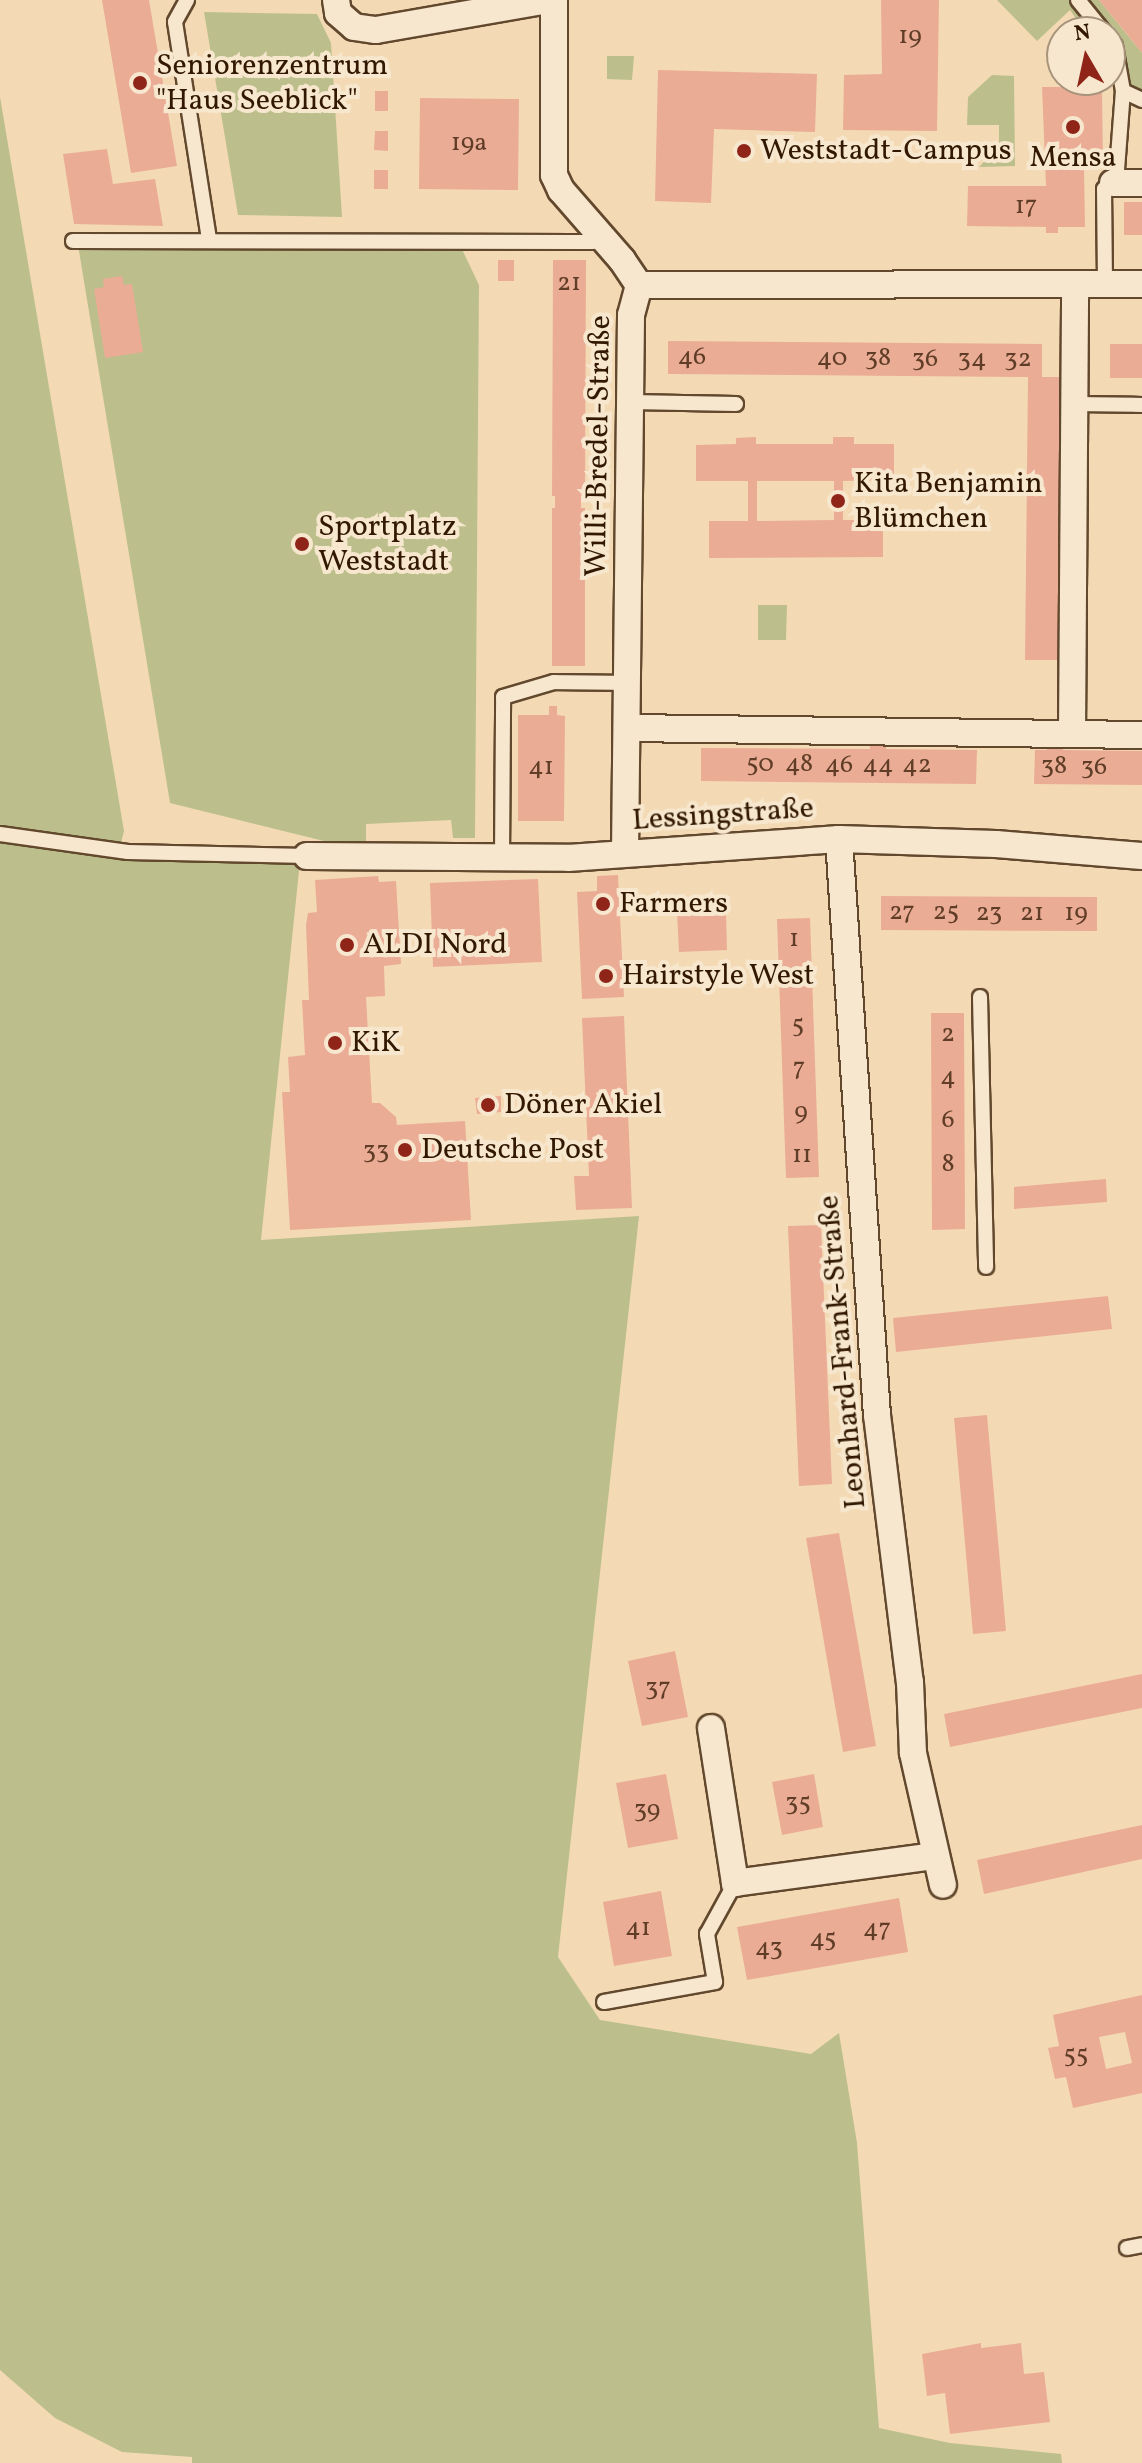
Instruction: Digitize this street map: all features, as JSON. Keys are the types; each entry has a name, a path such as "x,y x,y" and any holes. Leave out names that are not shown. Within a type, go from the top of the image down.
{"street":[{"path":"336,0 338,13 354,27 376,30 551,0 554,175 561,190 639,285"},
{"path":"1113,183 1142,183"},
{"path":"1072,734 1075,284"},
{"name":"Willi-Bredel-Straße","path":"625,853 631,315 639,285 1142,284"},
{"path":"627,728 1142,735"},
{"name":"Lessingstraße","path":"307,856 568,858 625,853 735,854 839,839 996,844 1142,856"},
{"name":"Leonhard-Frank-Straße","path":"839,839 877,1415 910,1682 913,1753 943,1885"},
{"path":"711,1728 735,1883 935,1856"}],"lane":[{"path":"187,0 175,22 209,239"},
{"path":"1078,0 1091,16"},
{"path":"1105,283 1104,189 1113,183 1122,96"},
{"path":"73,241 592,242 601,236"},
{"path":"631,402 736,404"},
{"path":"1074,404 1142,405"},
{"path":"502,858 503,697 554,682 627,683"},
{"path":"0,834 128,852 307,856"},
{"path":"980,997 986,1267"},
{"path":"604,2002 715,1982 707,1934 735,1883"}],"green space":[{"path":"997,0 1099,0 1112,16 1074,16 1070,10 1064,16 1046,16 1046,33 1037,41"},
{"path":"204,12 317,14 331,43 342,217 238,215"},
{"path":"1126,33 1142,53 1142,100 1126,92"},
{"path":"607,56 634,56 632,80 607,79"},
{"path":"992,75 1014,76 1015,166 979,167 999,146 999,125 967,125 968,97"},
{"path":"0,97 124,831 117,859 300,861 261,1240 639,1216 558,1957 600,2020 811,2054 839,2033 857,2143 879,2428 950,2443 1061,2454 1062,2463 192,2463 192,2457 122,2452 55,2418 0,2370"},
{"name":"Sportplatz Weststadt","path":"78,245 461,247 479,285 475,838 453,838 451,820 366,824 366,842 336,844 170,803"},
{"path":"758,605 787,605 786,640 758,640"}],"building":[{"name":"Seniorenzentrum \"Haus Seeblick\"","path":"102,0 149,0 177,166 131,173"},
{"path":"881,0 939,0 937,131 843,130 844,75 882,74"},
{"path":"1099,0 1142,0 1142,53 1126,33 1126,16 1112,16"},
{"path":"658,70 817,74 815,132 714,129 711,203 655,201"},
{"path":"1042,87 1046,87 1046,96 1102,96 1103,167 1084,167 1085,227 1058,227 1058,233 1046,233 1046,227 967,226 968,186 1046,186"},
{"path":"375,91 388,91 388,111 375,111"},
{"path":"420,98 519,99 518,190 419,189"},
{"path":"375,131 388,131 388,151 374,150"},
{"path":"107,149 113,184 155,179 163,226 74,224 63,154"},
{"path":"374,170 388,170 388,189 374,189"},
{"path":"1124,202 1142,202 1142,235 1124,235"},
{"path":"498,260 514,260 514,281 498,281"},
{"path":"553,260 586,260 585,497 581,496 581,508 585,508 585,666 552,666 552,508 555,508 555,496 552,496"},
{"path":"122,276 124,285 132,284 143,352 105,358 94,289 104,287 103,279"},
{"path":"668,341 1042,344 1042,377 1061,377 1059,660 1025,660 1028,377 668,374"},
{"path":"1110,344 1142,344 1142,378 1110,378"},
{"name":"Kita Benjamin Blümchen","path":"756,437 756,444 833,444 833,437 854,437 854,444 894,444 894,480 843,481 843,520 883,520 883,557 709,558 709,521 748,521 748,481 696,481 696,445 736,444 736,438","holes":["757,481 834,481 834,520 757,521"]},
{"path":"549,706 557,706 557,715 565,716 564,821 518,821 518,715 549,715"},
{"path":"870,743 886,743 886,749 977,750 976,784 701,781 701,748 870,749"},
{"path":"1047,745 1063,745 1063,750 1142,751 1142,785 1034,784 1035,750 1047,750"},
{"path":"618,875 624,997 582,999 577,892 597,891 597,876"},
{"path":"378,876 379,882 396,881 401,964 384,966 385,996 366,997 372,1103 380,1103 396,1117 397,1125 465,1121 471,1220 290,1230 282,1092 290,1092 288,1057 305,1055 302,1000 309,1000 306,925 308,913 317,912 315,880"},
{"path":"538,879 542,962 433,967 430,883"},
{"path":"881,896 1097,897 1097,931 881,930"},
{"path":"701,906 707,912 726,911 727,950 679,952 677,913 695,912"},
{"path":"810,918 819,1177 786,1178 777,919"},
{"path":"931,1013 964,1013 965,1229 932,1230"},
{"path":"624,1016 632,1208 576,1210 574,1176 589,1176 582,1018"},
{"name":"Döner Akiel","path":"501,1096 501,1112 477,1114 475,1098"},
{"path":"1106,1179 1107,1202 1014,1209 1014,1187"},
{"path":"821,1225 832,1484 799,1486 788,1226"},
{"path":"1108,1296 1112,1329 896,1352 893,1318"},
{"path":"987,1415 1006,1631 973,1634 954,1418"},
{"path":"839,1533 876,1746 843,1752 806,1538"},
{"path":"675,1651 688,1717 642,1726 628,1661"},
{"path":"1142,1674 1142,1708 950,1747 944,1714"},
{"path":"666,1774 678,1839 628,1848 616,1783"},
{"path":"814,1774 823,1827 782,1835 772,1782"},
{"path":"1142,1825 1142,1859 984,1894 977,1860"},
{"path":"661,1891 672,1956 614,1966 603,1902"},
{"path":"899,1898 908,1952 747,1980 737,1927"},
{"path":"1142,1995 1142,2093 1073,2108 1066,2077 1055,2079 1048,2048 1059,2046 1053,2015","holes":["1125,2032 1132,2063 1106,2069 1099,2037"]},
{"path":"981,2343 981,2348 1021,2343 1024,2374 1044,2372 1050,2422 950,2434 945,2393 927,2396 922,2354"}],"place":[{"name":"Seniorenzentrum \"Haus Seeblick\"","path":"140,83"},
{"name":"Mensa","path":"1073,127"},
{"name":"Weststadt-Campus","path":"744,151"},
{"name":"Kita Benjamin Blümchen","path":"838,501"},
{"name":"Sportplatz Weststadt","path":"302,544"},
{"name":"Farmers","path":"603,904"},
{"name":"ALDI Nord","path":"347,945"},
{"name":"Hairstyle West","path":"606,976"},
{"name":"KiK","path":"335,1043"},
{"name":"Döner Akiel","path":"488,1105"},
{"name":"Deutsche Post","path":"405,1150"}]}
